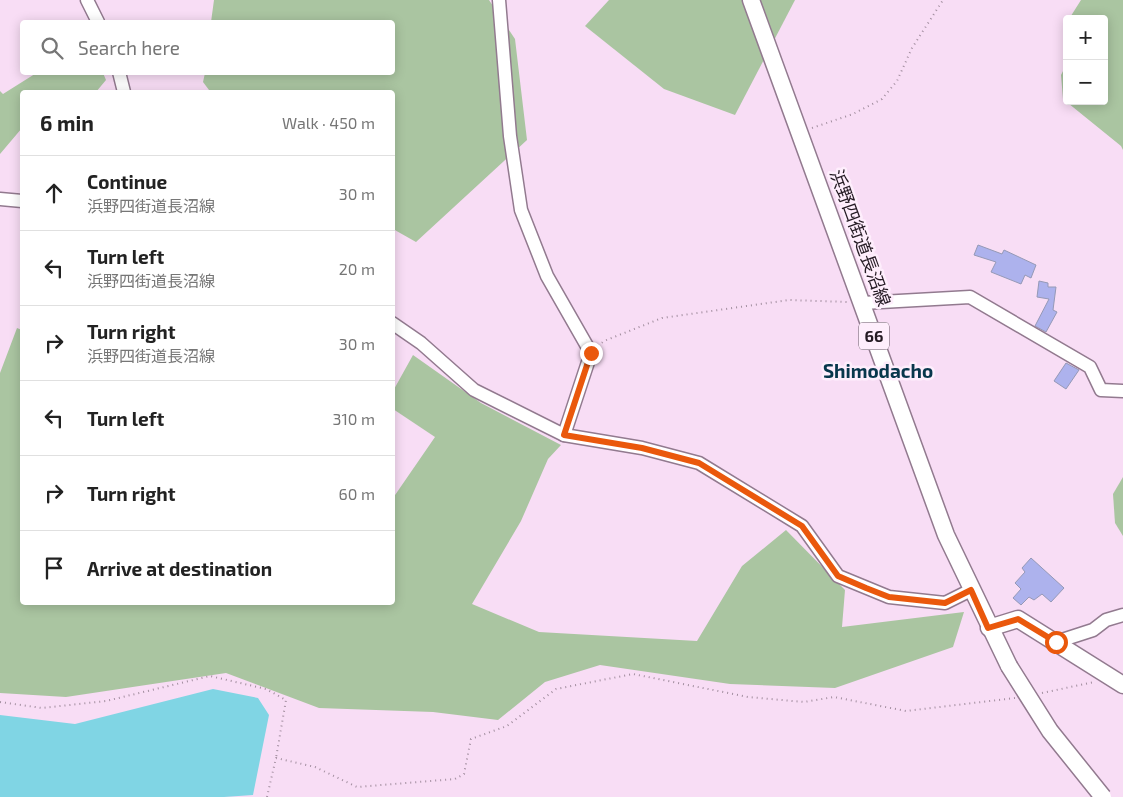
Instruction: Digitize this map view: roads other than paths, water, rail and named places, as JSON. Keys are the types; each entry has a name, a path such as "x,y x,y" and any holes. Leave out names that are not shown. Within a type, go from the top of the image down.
{"main road":[{"name":"浜野四街道長沼線","path":"751,0 946,535 988,628 1009,666 1050,731 1103,797"},
{"path":"988,628 1018,619 1123,685"}],"street":[{"path":"86,0 97,20"},
{"path":"499,0 510,136 520,210 547,276 591,353 564,435"},
{"path":"120,75 124,90"},
{"path":"0,199 20,201"},
{"path":"862,303 970,297 1090,367 1100,390 1123,391"},
{"path":"395,325 421,343 474,390 564,435 642,448 699,463 802,526 838,576 889,597 945,603 971,590"},
{"path":"1056,642 1093,630 1106,620 1123,615"}],"water":[{"path":"213,689 258,698 269,715 253,795 224,797 0,797 0,715 75,724"}],"district":[{"name":"Shimodacho","path":"878,371"}]}
